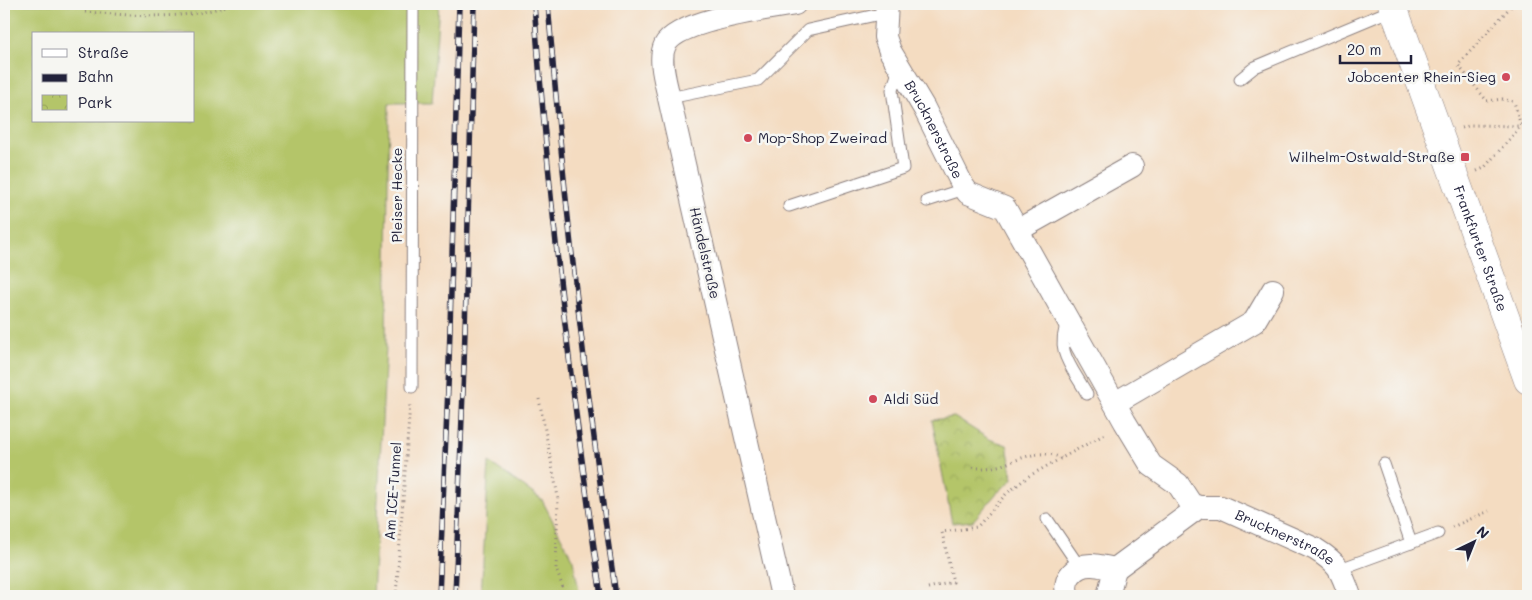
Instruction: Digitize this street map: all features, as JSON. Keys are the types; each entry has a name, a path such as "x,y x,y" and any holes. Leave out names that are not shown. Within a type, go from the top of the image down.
{"main road":[{"name":"Frankfurter Straße","path":"1393,6 1528,380"}],"street":[{"name":"Händelstraße","path":"782,596 669,98 663,58 664,46 670,38 690,27 712,20 795,4"},
{"name":"Brucknerstraße","path":"886,8 885,36 890,51 924,108 963,186 968,193 1005,208 1151,465 1178,484 1191,504 1199,507 1222,507 1315,549 1340,569 1350,596"},
{"path":"1018,230 1132,166"},
{"path":"1120,413 1254,322 1274,290"},
{"path":"1108,596 1115,569 1199,507"},
{"path":"1068,596 1066,583 1069,575 1079,566 1092,564 1115,569"}],"lane":[{"name":"Pleiser Hecke","path":"412,387 413,4"},
{"path":"1240,79 1255,67 1393,6"},
{"path":"669,98 758,80 808,30 886,8"},
{"path":"789,206 902,168 892,90 900,67"},
{"path":"927,201 958,191 963,186"},
{"path":"1068,320 1061,343 1087,394"},
{"path":"1384,464 1412,543"},
{"path":"1047,519 1079,566"},
{"path":"1340,569 1438,533"}],"path":[{"path":"85,12 164,16 210,12 231,4"},
{"path":"1513,4 1458,64 1487,101 1502,99 1514,102 1521,126"},
{"path":"1440,136 1470,125 1521,126"},
{"path":"1455,179 1484,168 1521,126"},
{"name":"Am ICE-Tunnel","path":"396,596 412,387"},
{"path":"539,399 558,497 556,569 565,596 554,596"},
{"path":"928,588 953,582 942,532 977,526 1006,494 1029,476 1061,458 1120,413"},
{"path":"974,467 994,468 1032,454 1052,454 1061,458"},
{"path":"1438,533 1489,511"}],"green space":[{"path":"4,4 439,4 432,103 389,103 386,346 373,596 4,596"},
{"path":"954,417 989,439 1007,445 1013,479 996,494 973,521 952,523 932,420"},
{"path":"489,462 542,500 573,560 580,596 481,596"}],"railway":[{"path":"439,596 449,364 459,4"},
{"path":"455,596 464,366 474,4"},
{"path":"534,4 562,300 601,596"},
{"path":"548,4 577,300 616,596"}],"place":[{"name":"Jobcenter Rhein-Sieg","path":"1506,77"},
{"name":"Mop-Shop Zweirad","path":"748,138"},
{"name":"Wilhelm-Ostwald-Straße","path":"1465,157"},
{"name":"Aldi Süd","path":"873,399"}]}
